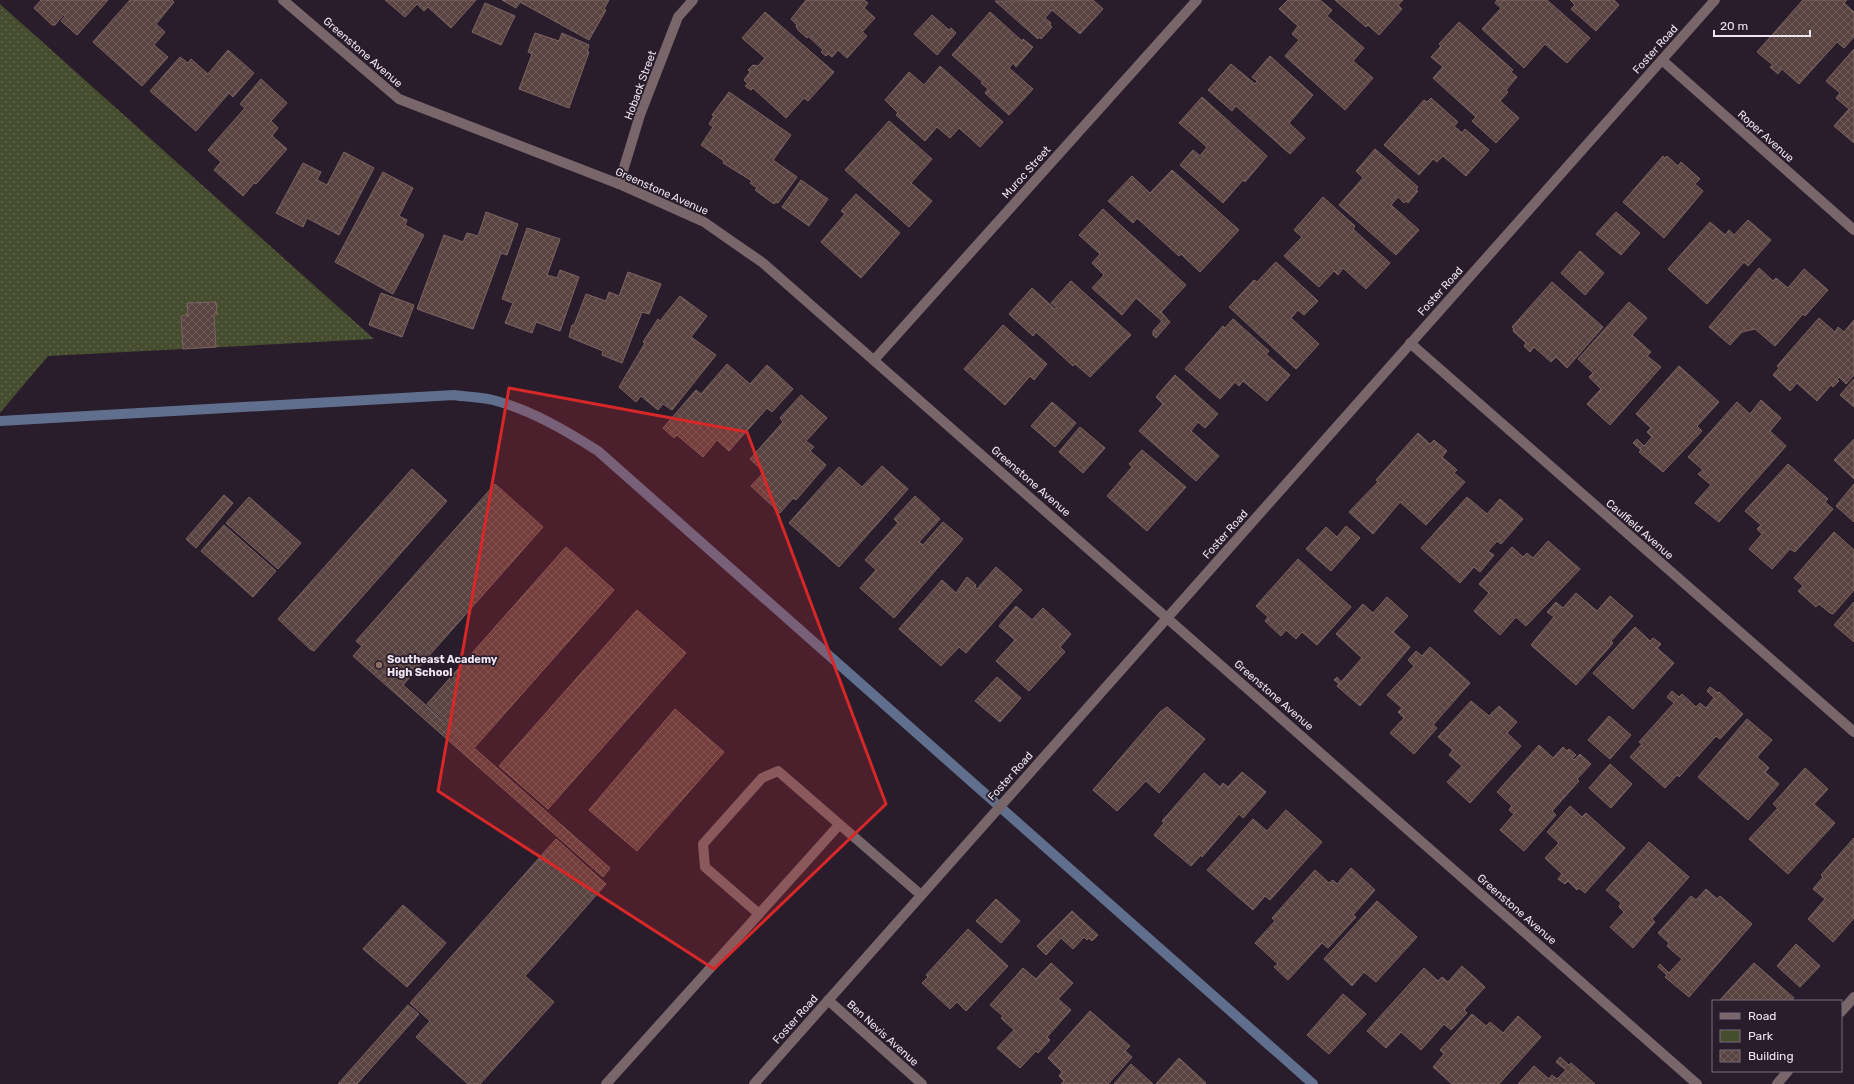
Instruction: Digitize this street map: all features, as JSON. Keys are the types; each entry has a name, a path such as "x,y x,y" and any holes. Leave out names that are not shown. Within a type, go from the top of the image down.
{"street":[{"name":"Greenstone Avenue","path":"283,0 399,99 619,184 704,222 763,263 1697,1084"},
{"name":"Hoback Street","path":"619,184 640,115 678,16 693,0"},
{"name":"Muroc Street","path":"874,360 1197,0"},
{"name":"Foster Road","path":"754,1084 1715,0"},
{"name":"Roper Avenue","path":"1662,60 1854,230"},
{"name":"Caulfield Avenue","path":"1410,344 1854,732"},
{"path":"760,914 705,867 703,844 762,778 778,771 921,895"},
{"path":"606,1084 839,825"},
{"path":"1842,1011 1854,997"},
{"name":"Ben Nevis Avenue","path":"828,1000 922,1084"},
{"path":"1777,1084 1787,1072"}],"highlighted area":[{"path":"509,388 747,432 886,804 714,969 438,791"}],"green space":[{"path":"0,4 374,339 48,356 0,413"}],"building":[{"path":"41,0 108,0 77,35 61,21 65,16 64,14 55,25 52,25 34,8"},
{"path":"130,0 172,0 174,2 156,24 165,32 154,45 168,57 142,86 93,42"},
{"path":"385,0 476,0 451,28 428,7 424,11 417,4 405,17"},
{"path":"502,0 609,0 604,9 606,10 589,40 520,2 516,8"},
{"path":"806,0 864,0 868,3 864,8 875,18 862,32 867,36 847,58 838,50 832,57 828,54 826,56 821,52 823,50 808,36 807,38 798,30 797,25 791,19"},
{"path":"1093,0 1103,9 1080,34 1052,10 1045,18 1051,23 1050,25 1052,27 1041,39 1040,37 1038,39 995,1"},
{"path":"1288,0 1320,0 1332,10 1327,16 1364,48 1353,61 1373,78 1345,110 1285,56 1299,40 1292,34 1298,26 1279,9"},
{"path":"1335,0 1403,0 1398,5 1402,9 1379,35 1368,25 1366,27"},
{"path":"1497,0 1547,0 1590,38 1567,63 1545,44 1524,68 1482,29 1501,8 1495,3"},
{"path":"1570,0 1614,0 1619,5 1596,31 1571,9 1575,5"},
{"path":"1803,0 1847,0 1844,3 1854,12 1854,37 1844,48 1837,42 1799,84 1782,69 1778,74 1770,67 1773,65 1757,52"},
{"path":"485,3 515,16 501,45 472,32"},
{"path":"765,12 834,72 808,101 804,98 786,118 753,88 751,90 745,86 748,84 744,80 750,72 748,70 753,65 758,66 765,58 742,38"},
{"path":"990,12 1022,41 1023,39 1033,47 1016,67 1013,63 1009,68 1033,89 1009,115 985,93 988,89 981,83 983,82 952,55"},
{"path":"932,15 949,30 951,28 956,33 937,55 914,34"},
{"path":"1459,22 1513,70 1511,72 1517,77 1506,90 1508,92 1500,101 1519,118 1496,143 1472,121 1476,117 1433,78 1443,67 1431,57 1441,46 1439,44"},
{"path":"535,33 559,41 562,33 589,45 587,52 589,52 569,108 519,89 532,54 528,52"},
{"path":"1854,49 1854,143 1834,126 1849,109 1836,98 1840,93 1826,81"},
{"path":"228,50 254,73 233,97 229,93 196,131 150,91 180,57 188,63 191,59 208,74"},
{"path":"1270,56 1313,95 1289,123 1305,138 1290,154 1236,106 1232,111 1208,90 1231,64 1255,84 1257,81 1252,77"},
{"path":"940,66 1003,122 980,147 959,128 950,138 937,127 925,141 896,115 898,113 885,100 909,72 924,85"},
{"path":"261,79 287,103 271,121 278,128 272,136 287,149 256,184 254,183 243,196 214,170 221,162 208,150 245,108 240,104"},
{"path":"729,92 791,135 773,160 797,177 778,203 776,202 774,204 755,190 757,188 750,183 752,181 723,163 724,161 701,145 713,127 709,124 714,116 712,115"},
{"path":"1202,97 1267,156 1245,182 1243,180 1223,203 1180,165 1193,150 1200,156 1207,147 1179,123"},
{"path":"1431,98 1458,122 1454,126 1462,133 1465,129 1489,150 1466,176 1443,156 1437,162 1433,159 1419,175 1384,145 1424,100 1427,102"},
{"path":"889,121 932,159 911,183 932,201 909,227 845,170"},
{"path":"1375,149 1418,187 1416,190 1418,191 1408,203 1406,201 1404,203 1398,197 1391,205 1419,230 1396,255 1339,205 1363,178 1356,171"},
{"path":"344,152 374,168 339,235 307,218 303,227 276,213 303,163 321,172 317,180 327,185"},
{"path":"1663,156 1665,158 1667,156 1678,166 1681,162 1700,179 1695,184 1703,191 1664,238 1623,202"},
{"path":"1172,170 1239,230 1200,272 1181,254 1179,256 1137,218 1133,223 1108,201 1132,176 1150,193"},
{"path":"383,172 413,188 399,216 407,220 405,225 424,235 393,294 335,262"},
{"path":"801,180 828,199 809,226 782,207"},
{"path":"856,194 900,233 861,278 821,242 845,214 841,211"},
{"path":"1323,197 1355,226 1353,229 1390,263 1366,289 1343,268 1338,275 1334,271 1319,287 1284,256 1302,237 1294,230"},
{"path":"1103,209 1186,285 1161,312 1170,322 1156,338 1153,335 1153,331 1162,321 1136,298 1122,315 1092,288 1104,275 1092,263 1100,254 1079,235"},
{"path":"486,212 518,224 507,255 501,253 473,329 417,309 444,235 463,242 467,233 478,236"},
{"path":"1616,212 1640,233 1621,255 1596,234"},
{"path":"1748,220 1771,240 1748,266 1744,262 1707,304 1668,269 1710,222 1725,235 1729,230 1734,235"},
{"path":"527,228 560,239 547,275 557,278 560,270 579,277 560,331 536,322 532,333 505,323 513,303 502,299"},
{"path":"1580,251 1604,273 1585,295 1561,273"},
{"path":"1276,262 1318,301 1304,315 1298,310 1291,318 1319,344 1296,369 1229,307 1254,280 1257,282"},
{"path":"1759,268 1773,281 1776,278 1788,288 1804,269 1828,290 1805,316 1803,314 1775,346 1755,329 1742,332 1730,345 1709,327"},
{"path":"628,272 661,284 649,314 642,312 622,363 602,355 603,351 569,337 572,325 574,325 586,294 606,301 609,292 619,296"},
{"path":"1071,281 1131,335 1090,377 1075,364 1073,366 1036,332 1033,336 1009,314 1032,288 1055,309 1057,308 1051,303"},
{"path":"1552,282 1603,327 1567,368 1556,357 1551,362 1534,347 1530,352 1524,346 1526,343 1513,331 1514,329 1512,327"},
{"path":"381,293 414,305 402,337 369,325"},
{"path":"680,296 707,316 691,337 716,355 672,410 663,404 658,410 641,396 636,402 619,387 645,343 643,342 658,319 660,321"},
{"path":"216,302 217,314 214,314 216,347 183,349 181,316 188,315 187,303"},
{"path":"1629,302 1647,318 1632,335 1651,352 1647,356 1661,367 1610,425 1587,404 1601,389 1589,377 1593,373 1578,359"},
{"path":"1819,318 1835,332 1838,327 1844,332 1854,320 1854,375 1846,384 1839,377 1837,379 1839,381 1833,387 1831,385 1817,401 1797,383 1790,391 1773,375 1779,368 1777,366"},
{"path":"1233,319 1269,351 1266,354 1290,375 1267,401 1243,381 1239,386 1235,382 1220,399 1185,369 1223,326 1225,328"},
{"path":"1003,325 1047,364 1034,380 1030,376 1005,405 964,369"},
{"path":"727,364 750,384 767,365 793,389 772,412 767,408 729,451 717,440 703,457 677,435 674,438 663,428 696,390 701,394"},
{"path":"1679,366 1719,402 1697,426 1702,431 1663,472 1639,452 1641,450 1633,443 1637,439 1644,446 1652,437 1647,432 1651,428 1636,414"},
{"path":"1175,375 1218,414 1205,428 1198,422 1191,431 1219,456 1196,481 1139,431 1163,404 1156,397"},
{"path":"1854,379 1854,407 1840,395"},
{"path":"801,395 827,418 806,441 814,447 810,451 826,465 796,500 793,498 780,513 751,486 764,472 750,459 783,422 780,418"},
{"path":"1761,400 1781,418 1770,431 1786,446 1719,522 1695,503 1711,485 1698,474 1703,470 1688,457 1737,402 1750,414"},
{"path":"1052,402 1076,423 1055,447 1031,426"},
{"path":"1080,427 1105,448 1083,473 1059,452"},
{"path":"1418,433 1430,444 1434,440 1447,451 1442,457 1457,470 1454,473 1465,482 1426,525 1400,502 1373,534 1349,512 1378,482 1376,480"},
{"path":"1854,439 1854,479 1834,460"},
{"path":"1142,450 1186,487 1147,531 1107,496 1132,467 1129,464"},
{"path":"1788,464 1828,499 1825,502 1833,509 1795,552 1790,549 1772,569 1749,549 1762,534 1757,529 1761,525 1745,511"},
{"path":"882,466 908,489 839,567 789,523 839,467 862,487"},
{"path":"412,469 447,501 314,651 310,649 278,619"},
{"path":"495,484 543,527 403,685 610,868 603,877 353,656 362,646 356,641"},
{"path":"1854,484 1854,522 1836,506"},
{"path":"224,495 233,503 196,548 186,539"},
{"path":"915,496 940,519 919,542 923,545 943,522 963,539 894,618 860,588 876,570 865,560 898,523 894,519"},
{"path":"249,497 301,543 278,569 226,523"},
{"path":"1467,497 1487,514 1500,499 1523,519 1501,544 1497,541 1488,551 1494,555 1480,572 1474,567 1460,583 1421,548"},
{"path":"224,525 276,571 253,597 201,551"},
{"path":"1346,526 1360,538 1331,571 1306,549 1326,527 1337,537"},
{"path":"1834,532 1854,550 1854,590 1833,614 1819,604 1816,607 1798,591 1803,586 1794,578"},
{"path":"1548,541 1580,569 1526,626 1516,617 1500,635 1474,611 1489,593 1479,584 1512,547 1523,557 1527,553 1533,558"},
{"path":"566,547 614,590 475,747 427,704"},
{"path":"1298,559 1351,607 1317,645 1302,632 1296,639 1286,630 1281,636 1265,621 1268,617 1256,606"},
{"path":"996,567 1022,590 966,653 959,647 941,666 899,629 942,580 956,593 967,577 976,585 975,587 977,589"},
{"path":"1576,593 1597,611 1610,596 1633,616 1611,641 1613,643 1576,685 1531,645 1554,617 1547,612 1556,602 1563,608"},
{"path":"1387,597 1408,616 1393,632 1410,647 1360,706 1337,686 1339,684 1334,680 1337,677 1341,682 1362,658 1336,634 1363,604 1373,613"},
{"path":"1854,602 1854,642 1834,625"},
{"path":"1016,606 1032,620 1043,608 1071,634 1060,647 1065,652 1029,691 996,661 1015,640 999,626"},
{"path":"637,610 686,653 548,809 499,766"},
{"path":"1635,627 1650,641 1653,638 1661,644 1657,648 1674,663 1633,709 1593,673"},
{"path":"1430,647 1470,683 1433,725 1437,728 1414,754 1390,733 1404,718 1398,712 1402,708 1387,695 1414,666 1408,660 1416,651 1422,656"},
{"path":"997,677 1021,698 1000,722 975,701"},
{"path":"1710,687 1718,693 1719,692 1743,714 1720,739 1716,736 1679,777 1677,775 1665,788 1630,757 1642,744 1639,742 1674,703 1667,697 1672,691 1679,697 1682,694 1696,707 1700,703 1706,708 1714,698 1707,691"},
{"path":"1471,701 1489,716 1499,706 1517,722 1507,733 1521,746 1470,803 1447,782 1462,766 1449,755 1453,750 1438,737"},
{"path":"1167,707 1205,739 1159,793 1146,781 1117,811 1093,790 1160,712"},
{"path":"675,709 724,752 637,851 589,810"},
{"path":"1609,716 1631,735 1610,759 1588,740"},
{"path":"1747,719 1772,740 1757,757 1769,768 1765,772 1779,784 1748,820 1698,777"},
{"path":"1539,745 1553,758 1563,747 1567,751 1569,749 1576,755 1572,759 1574,760 1580,754 1591,764 1577,779 1579,781 1552,811 1556,815 1524,851 1500,830 1514,814 1509,810 1512,806 1497,792"},
{"path":"1610,764 1632,784 1611,808 1589,788"},
{"path":"1805,768 1828,789 1814,804 1835,823 1788,874 1749,839 1778,808 1773,804"},
{"path":"1242,772 1266,792 1243,818 1239,814 1202,857 1201,855 1191,866 1154,835 1164,823 1162,821 1204,773 1220,787 1223,783 1228,787"},
{"path":"1570,806 1582,817 1586,813 1625,848 1585,893 1579,888 1577,890 1568,881 1565,884 1558,879 1562,874 1545,858 1559,843 1547,832"},
{"path":"1286,810 1322,842 1270,900 1265,896 1253,910 1207,870 1253,819 1267,831"},
{"path":"1854,838 1854,918 1833,942 1808,919 1825,899 1813,889 1823,877 1821,875"},
{"path":"556,839 606,884 525,976 554,1002 480,1084 468,1084 416,1037 430,1021 410,1003"},
{"path":"1649,842 1689,877 1652,919 1655,922 1633,948 1610,927 1624,912 1619,907 1621,903 1606,890"},
{"path":"1351,868 1375,890 1353,915 1356,917 1328,948 1322,943 1288,980 1274,967 1278,964 1255,943 1275,921 1272,918 1315,870 1329,883 1333,880 1337,884"},
{"path":"1706,889 1717,899 1720,896 1752,924 1689,997 1665,977 1667,975 1658,967 1660,964 1669,973 1682,959 1667,946 1669,943 1658,933 1691,896 1696,900"},
{"path":"996,899 1020,921 1001,943 976,921"},
{"path":"1377,901 1417,937 1376,982 1364,972 1352,986 1324,959"},
{"path":"403,905 446,943 407,987 363,949"},
{"path":"1072,911 1098,935 1092,941 1089,938 1087,940 1084,937 1073,949 1061,938 1046,955 1037,946"},
{"path":"968,929 1008,966 966,1011 957,1002 950,1009 922,983 928,977 926,975"},
{"path":"1796,944 1820,966 1800,987 1777,966"},
{"path":"1051,963 1073,983 1058,999 1071,1010 1047,1037 1050,1040 1038,1053 1036,1051 1020,1068 997,1048 1014,1030 1001,1018 1003,1016 990,1005 1023,968 1036,979"},
{"path":"1754,963 1794,998 1792,1000 1720,1000"},
{"path":"1462,966 1485,987 1464,1010 1467,1013 1451,1030 1444,1024 1421,1050 1401,1032 1386,1048 1367,1031 1424,968 1438,981 1442,977 1448,982"},
{"path":"1343,994 1366,1014 1329,1054 1307,1035"},
{"path":"408,1005 419,1014 357,1084 338,1084"},
{"path":"1090,1011 1130,1046 1125,1051 1132,1057 1108,1084 1061,1084 1064,1081 1059,1076 1062,1072 1048,1058"},
{"path":"1472,1014 1486,1026 1490,1022 1503,1033 1518,1016 1541,1037 1499,1084 1452,1084 1433,1067 1444,1054 1440,1050"},
{"path":"1560,1057 1569,1065 1571,1063 1595,1084 1518,1084 1534,1066 1549,1079 1552,1075 1557,1079 1566,1070 1556,1062"},
{"path":"1179,1058 1206,1083 1156,1084"},
{"path":"1131,1064 1153,1084 1114,1084"}],"waterway":[{"path":"0,421 454,395 493,400 521,409 547,421 598,451 1313,1084"}],"place":[{"name":"Southeast Academy High School","path":"379,665"}]}
